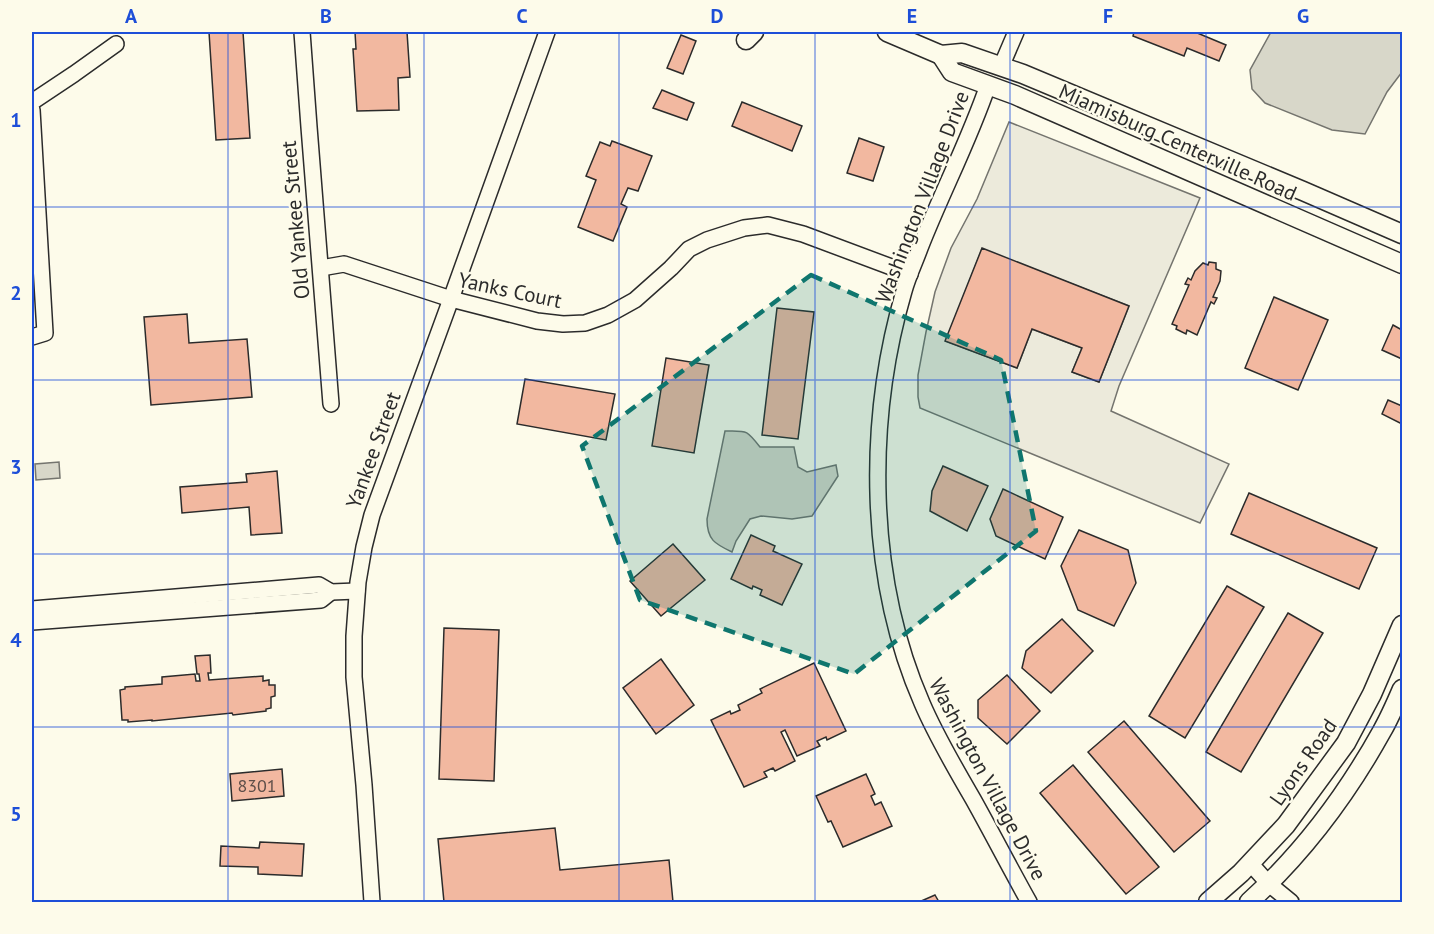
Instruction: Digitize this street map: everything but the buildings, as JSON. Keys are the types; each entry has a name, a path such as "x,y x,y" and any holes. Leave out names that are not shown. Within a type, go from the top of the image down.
{"main road":[{"path":"748,32 746,40 754,32"},
{"name":"Miamisburg Centerville Road","path":"887,32 943,58 951,72 1015,95 1402,264"},
{"name":"Miamisburg Centerville Road","path":"943,58 962,53 1043,83 1402,234"},
{"path":"988,86 993,80 1005,81 1018,87 1043,83"},
{"name":"Lyons Road","path":"1208,903 1286,825 1346,743 1372,694 1402,625"},
{"path":"1249,903 1312,836 1354,779 1383,729 1402,689"}],"street":[{"name":"Old Yankee Street","path":"303,32 331,404"},
{"name":"Yankee Street","path":"372,903 354,677 357,591 364,547 372,515 547,32"},
{"path":"1001,67 1016,32"},
{"path":"32,102 116,44"},
{"name":"Washington Village Drive","path":"988,86 910,274 892,337 880,420 879,505 888,589 908,667 936,735 1029,903"},
{"path":"32,110 45,333 32,337"},
{"name":"Yanks Court","path":"321,268 344,264 451,299 537,321 563,324 585,323 608,315 635,300 689,249 727,232 744,228 768,225 803,234 910,274"},
{"path":"32,622 319,585 331,592 357,591"},
{"path":"32,609 176,604"},
{"path":"1250,863 1291,903"}],"highlighted area":[{"path":"811,275 1001,360 1036,531 854,674 640,600 582,446"}],"shaded area":[{"path":"1271,32 1402,32 1402,72 1387,92 1365,134 1332,130 1265,103 1252,89 1250,70"},
{"path":"1009,122 1200,198 1119,386 1111,411 1229,464 1200,523 920,408 918,375 935,292 951,248 977,199","holes":["982,249 1129,306 1099,382 1072,372 1082,348 1032,329 1017,368 946,341"]},
{"path":"725,431 745,432 760,447 794,447 798,467 807,472 836,465 838,476 812,516 792,519 761,516 750,519 732,552 713,540 710,537 707,519"},
{"path":"59,462 60,478 36,480 35,464"}]}
